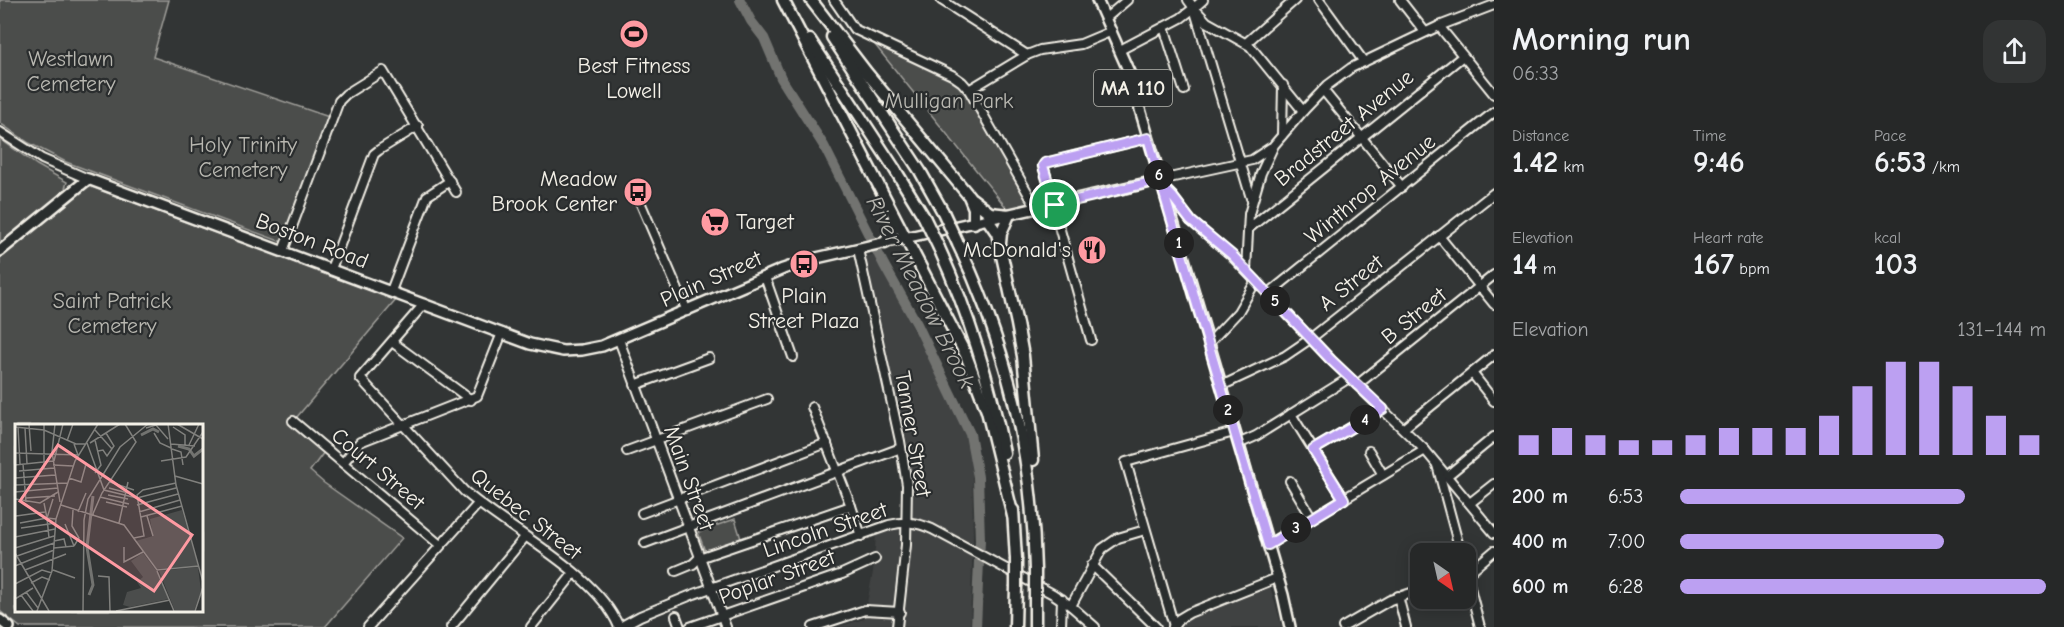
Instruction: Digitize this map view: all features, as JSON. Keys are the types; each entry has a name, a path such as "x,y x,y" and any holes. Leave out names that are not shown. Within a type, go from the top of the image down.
{"highway":[{"path":"783,0 961,345 987,411 1013,516"},
{"path":"783,0 924,217 967,314 999,425 1013,516 1016,560 1015,627"},
{"path":"809,0 969,196 990,213 1009,215 1001,233 1000,246"},
{"path":"809,0 904,146 943,212 988,315 1014,401 1028,472 1034,538 1035,627"},
{"path":"969,196 974,208 974,223"},
{"path":"885,243 895,226 894,216"},
{"path":"988,220 995,228 1000,246 1023,356 1036,500 1034,538"}],"main road":[{"name":"MA 110","path":"1097,0 1120,50 1148,138 1290,627"},
{"name":"Boston Road","path":"88,179 541,347 562,351 582,350 619,340"},
{"path":"0,251 88,179"},
{"name":"Plain Street","path":"619,340 796,264 1161,183"},
{"path":"0,620 9,627"}],"street":[{"path":"834,0 854,29 952,75 962,82 969,90 1037,209"},
{"path":"941,0 1027,55"},
{"path":"1106,18 1126,0"},
{"path":"1188,0 1208,22 1246,43 1255,51 1303,111"},
{"path":"1120,50 1164,27 1203,0"},
{"path":"1246,43 1295,0"},
{"path":"1319,0 1364,62"},
{"path":"1400,0 1425,32"},
{"path":"1482,0 1491,6"},
{"path":"1246,270 1252,200 1261,172 1274,145 1303,111 1343,73 1425,32 1491,6"},
{"path":"1194,8 1252,200"},
{"path":"1439,26 1494,94"},
{"path":"1164,27 1184,90"},
{"path":"969,90 1027,55 1040,50 1081,44 1112,31"},
{"name":"Bradstreet Avenue","path":"1248,228 1463,56"},
{"path":"283,251 339,101 346,94 383,71 456,192"},
{"path":"1282,135 1283,86"},
{"path":"1323,90 1402,187"},
{"name":"Winthrop Avenue","path":"1268,294 1494,112"},
{"path":"331,269 374,154 418,126"},
{"name":"Boston Road","path":"0,132 42,159 88,179"},
{"path":"1091,340 1043,166 1045,163 1148,138"},
{"name":"Plain Street","path":"1161,183 1258,157 1274,145"},
{"path":"391,291 427,196 450,181"},
{"path":"1161,183 1191,221 1225,249 1310,339 1425,450 1494,533"},
{"path":"634,190 687,311"},
{"name":"A Street","path":"1221,386 1285,356 1310,339 1494,193"},
{"path":"1439,236 1494,304"},
{"name":"Tanner Street","path":"862,248 907,485 907,522 897,627"},
{"name":"B Street","path":"1357,385 1494,275"},
{"path":"765,277 793,357"},
{"path":"1209,344 1238,312 1256,281"},
{"path":"424,304 392,342 471,400"},
{"path":"342,462 360,442 471,400 479,394 502,333"},
{"name":"Main Street","path":"619,340 677,501 726,627"},
{"name":"Quebec Street","path":"392,342 360,378 447,474 478,504 574,573 610,611 620,627"},
{"path":"1404,428 1494,355"},
{"path":"635,385 709,358"},
{"path":"1472,373 1494,401"},
{"path":"1238,444 1256,436 1349,378"},
{"path":"627,451 767,399"},
{"path":"812,407 861,536"},
{"path":"1313,450 1383,409"},
{"path":"1291,414 1344,499"},
{"name":"Court Street","path":"293,421 440,545"},
{"path":"1174,626 1126,462 1234,432"},
{"path":"1448,475 1494,437"},
{"path":"642,513 827,443"},
{"path":"645,543 901,448"},
{"path":"1268,545 1425,450"},
{"path":"1369,451 1383,475"},
{"path":"1436,462 1458,543"},
{"path":"1290,482 1312,518"},
{"path":"1470,503 1494,484"},
{"path":"368,627 478,504"},
{"path":"676,571 693,564 699,558 851,506"},
{"name":"Lincoln Street","path":"620,627 648,612 711,588 889,525 907,522 915,522 932,529 1062,599 1095,627"},
{"path":"1071,606 1092,565 1106,545 1118,538 1145,530"},
{"path":"451,627 525,537"},
{"path":"1476,566 1494,551"},
{"name":"Poplar Street","path":"690,627 842,574 875,559"},
{"path":"1092,565 1156,627"},
{"path":"531,627 574,573"},
{"path":"1174,626 1179,619 1190,613 1277,578"},
{"path":"1342,627 1398,596 1410,593"},
{"path":"1398,596 1406,627"},
{"path":"1061,627 1062,599"},
{"path":"1475,609 1480,627"},
{"path":"813,627 866,610 900,612"},
{"path":"676,616 680,627"}],"shaded area":[{"path":"875,255 959,417 972,455 973,538 970,627 838,627 864,619 873,572 876,536 901,517 908,446 863,256"},
{"path":"1270,586 1282,627 1179,627 1185,619"}],"green space":[{"path":"0,0 169,0 153,57 329,117 282,242 66,162 29,143 0,123"},
{"name":"Mulligan Park","path":"867,35 962,82 1037,209 1009,211"},
{"path":"0,139 37,165 67,182 64,192 0,244"},
{"name":"Saint Patrick Cemetery","path":"89,186 396,300 291,424 324,452 310,471 402,538 325,627 20,627 0,611 0,258"},
{"path":"735,519 742,542 706,554 698,532"}],"waterway":[{"name":"River Meadow Brook","path":"740,0 751,21 764,38 781,78 824,146 884,265 917,324 970,434 978,477 980,540 976,627"}],"place":[{"name":"Best Fitness Lowell","path":"634,34"},
{"name":"Meadow Brook Center","path":"638,192"},
{"name":"Target","path":"715,222"},
{"name":"McDonald's","path":"1092,250"},
{"name":"Plain Street Plaza","path":"804,264"}],"route":[{"path":"1148,138 1162,186 1186,216 1232,255 1331,360 1383,409 1313,450 1344,499 1268,545 1160,180 1055,205 1043,166 1045,163 1148,138"}],"park label":[{"name":"Westlawn Cemetery","path":"71,72"},
{"name":"Holy Trinity Cemetery","path":"243,158"}]}
